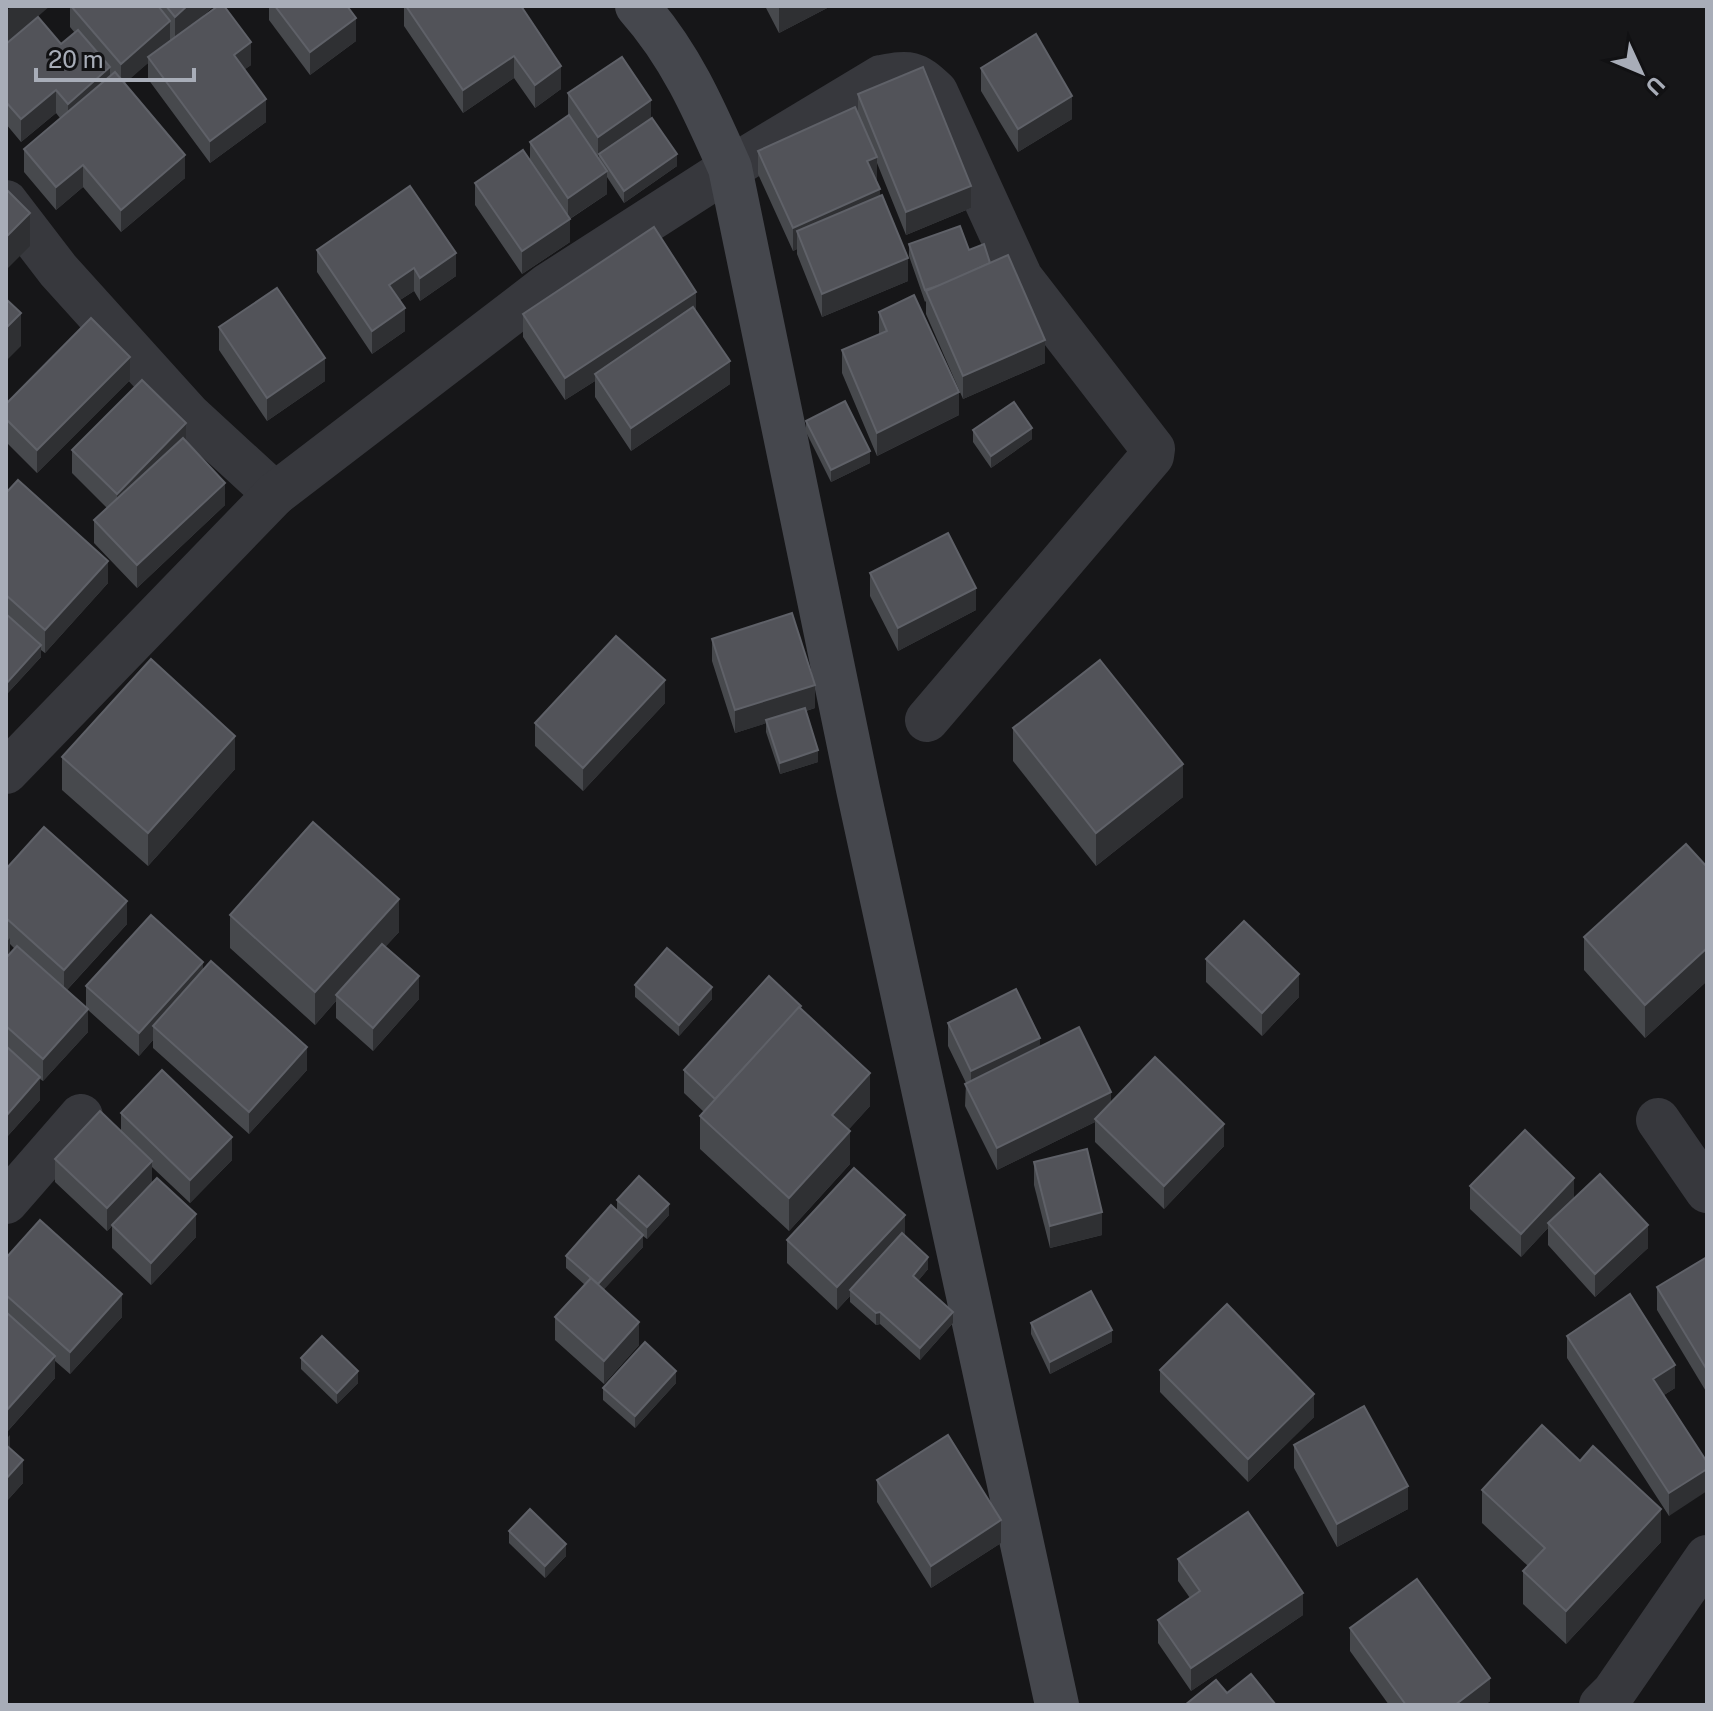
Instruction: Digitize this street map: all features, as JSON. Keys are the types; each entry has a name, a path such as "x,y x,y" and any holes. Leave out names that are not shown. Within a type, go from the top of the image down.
{"street":[{"path":"637,6 688,75 730,168 858,789 1057,1705"},
{"path":"6,772 275,494 548,285 730,168 881,77 904,73 920,76 936,92 1021,278 1153,449 1152,456 927,720"},
{"path":"6,202 58,270 189,415 275,494"},
{"path":"6,1202 81,1116"},
{"path":"1658,1120 1707,1191"},
{"path":"1601,1705 1614,1692 1707,1557"}],"building":[{"path":"71,6 158,6 170,21 121,64"},
{"path":"166,6 187,6 175,17"},
{"path":"218,6 224,6 251,42 234,55 266,99 210,141 148,57"},
{"path":"275,6 347,6 356,18 310,52"},
{"path":"406,6 521,6 561,66 535,85 514,56 463,90"},
{"path":"38,17 61,44 78,30 110,67 68,104 56,90 21,119 6,102 6,44"},
{"path":"1036,34 1072,96 1018,129 981,68"},
{"path":"622,57 651,100 598,137 568,93"},
{"path":"923,67 971,186 906,212 858,94"},
{"path":"115,72 185,155 121,210 83,165 56,187 24,149"},
{"path":"855,107 877,157 867,161 880,189 793,228 758,151"},
{"path":"569,115 607,171 568,198 530,142"},
{"path":"652,118 677,154 624,191 599,154"},
{"path":"523,150 570,219 522,251 475,183"},
{"path":"410,186 456,253 420,278 414,268 389,285 405,308 372,331 317,250"},
{"path":"6,189 30,213 6,237"},
{"path":"882,195 908,258 822,294 797,231"},
{"path":"960,226 969,250 984,244 990,263 925,290 909,244"},
{"path":"654,227 696,292 565,378 523,314"},
{"path":"1008,255 1045,340 963,376 926,291"},
{"path":"277,288 325,358 267,398 219,327"},
{"path":"914,295 959,392 877,433 842,350 887,331 879,312"},
{"path":"6,299 21,313 6,328"},
{"path":"693,307 730,361 631,428 595,374"},
{"path":"91,318 130,357 37,450 6,419 6,404"},
{"path":"142,380 186,423 117,494 72,450"},
{"path":"845,401 870,451 831,470 806,421"},
{"path":"1014,402 1032,428 991,456 973,430"},
{"path":"183,438 225,483 137,565 94,520"},
{"path":"18,480 108,561 45,630 6,595 6,493"},
{"path":"948,533 976,588 898,628 870,573"},
{"path":"792,613 815,685 735,710 712,639"},
{"path":"6,614 41,645 6,684"},
{"path":"616,636 665,680 583,768 535,723"},
{"path":"151,659 235,736 148,833 62,757"},
{"path":"1100,660 1183,764 1096,833 1013,728"},
{"path":"805,708 818,750 780,763 766,720"},
{"path":"313,822 399,899 315,992 230,915"},
{"path":"44,827 127,901 64,970 6,918 6,869"},
{"path":"1686,844 1707,867 1707,948 1645,1005 1584,937"},
{"path":"151,915 203,962 139,1033 86,986"},
{"path":"1244,921 1299,974 1262,1013 1206,959"},
{"path":"382,944 419,976 373,1028 336,995"},
{"path":"17,946 88,1009 43,1059 6,1026 6,958"},
{"path":"667,948 712,987 679,1025 635,985"},
{"path":"211,961 307,1047 249,1112 153,1026"},
{"path":"769,976 801,1006 715,1099 684,1070"},
{"path":"1016,989 1040,1038 971,1071 948,1023"},
{"path":"799,1007 870,1073 832,1115 850,1131 789,1198 700,1116"},
{"path":"1079,1027 1111,1092 997,1148 965,1084"},
{"path":"6,1046 40,1077 6,1116"},
{"path":"1155,1057 1224,1124 1164,1186 1095,1119"},
{"path":"162,1070 232,1137 190,1180 121,1113"},
{"path":"100,1111 152,1161 107,1208 55,1159"},
{"path":"1525,1130 1574,1178 1521,1234 1470,1186"},
{"path":"1087,1149 1102,1212 1050,1226 1034,1162"},
{"path":"854,1168 905,1215 837,1287 787,1240"},
{"path":"1600,1174 1648,1225 1595,1274 1548,1223"},
{"path":"639,1176 669,1204 647,1227 617,1200"},
{"path":"157,1178 196,1214 151,1263 112,1225"},
{"path":"611,1205 643,1235 598,1284 566,1256"},
{"path":"40,1220 122,1294 70,1352 6,1295 6,1258"},
{"path":"902,1233 928,1257 913,1276 953,1312 920,1348 850,1290"},
{"path":"1707,1257 1707,1370 1657,1287"},
{"path":"591,1278 639,1322 604,1361 555,1317"},
{"path":"1091,1291 1112,1330 1050,1362 1031,1323"},
{"path":"1630,1294 1675,1365 1653,1379 1707,1462 1707,1469 1669,1493 1567,1336"},
{"path":"1227,1304 1314,1394 1248,1459 1160,1370"},
{"path":"6,1312 55,1356 6,1411"},
{"path":"322,1336 358,1371 337,1393 301,1358"},
{"path":"645,1342 676,1371 635,1416 603,1388"},
{"path":"1364,1406 1408,1486 1337,1524 1294,1445"},
{"path":"1542,1425 1580,1461 1593,1446 1661,1509 1566,1611 1523,1571 1545,1548 1482,1490"},
{"path":"948,1435 1001,1520 931,1566 877,1480"},
{"path":"6,1445 23,1460 6,1479"},
{"path":"530,1509 566,1544 545,1566 509,1531"},
{"path":"1248,1512 1303,1593 1191,1668 1158,1620 1200,1591 1178,1559"},
{"path":"1417,1579 1490,1678 1455,1705 1406,1705 1350,1628"},
{"path":"1251,1674 1276,1705 1185,1705 1216,1680 1227,1693"}]}
